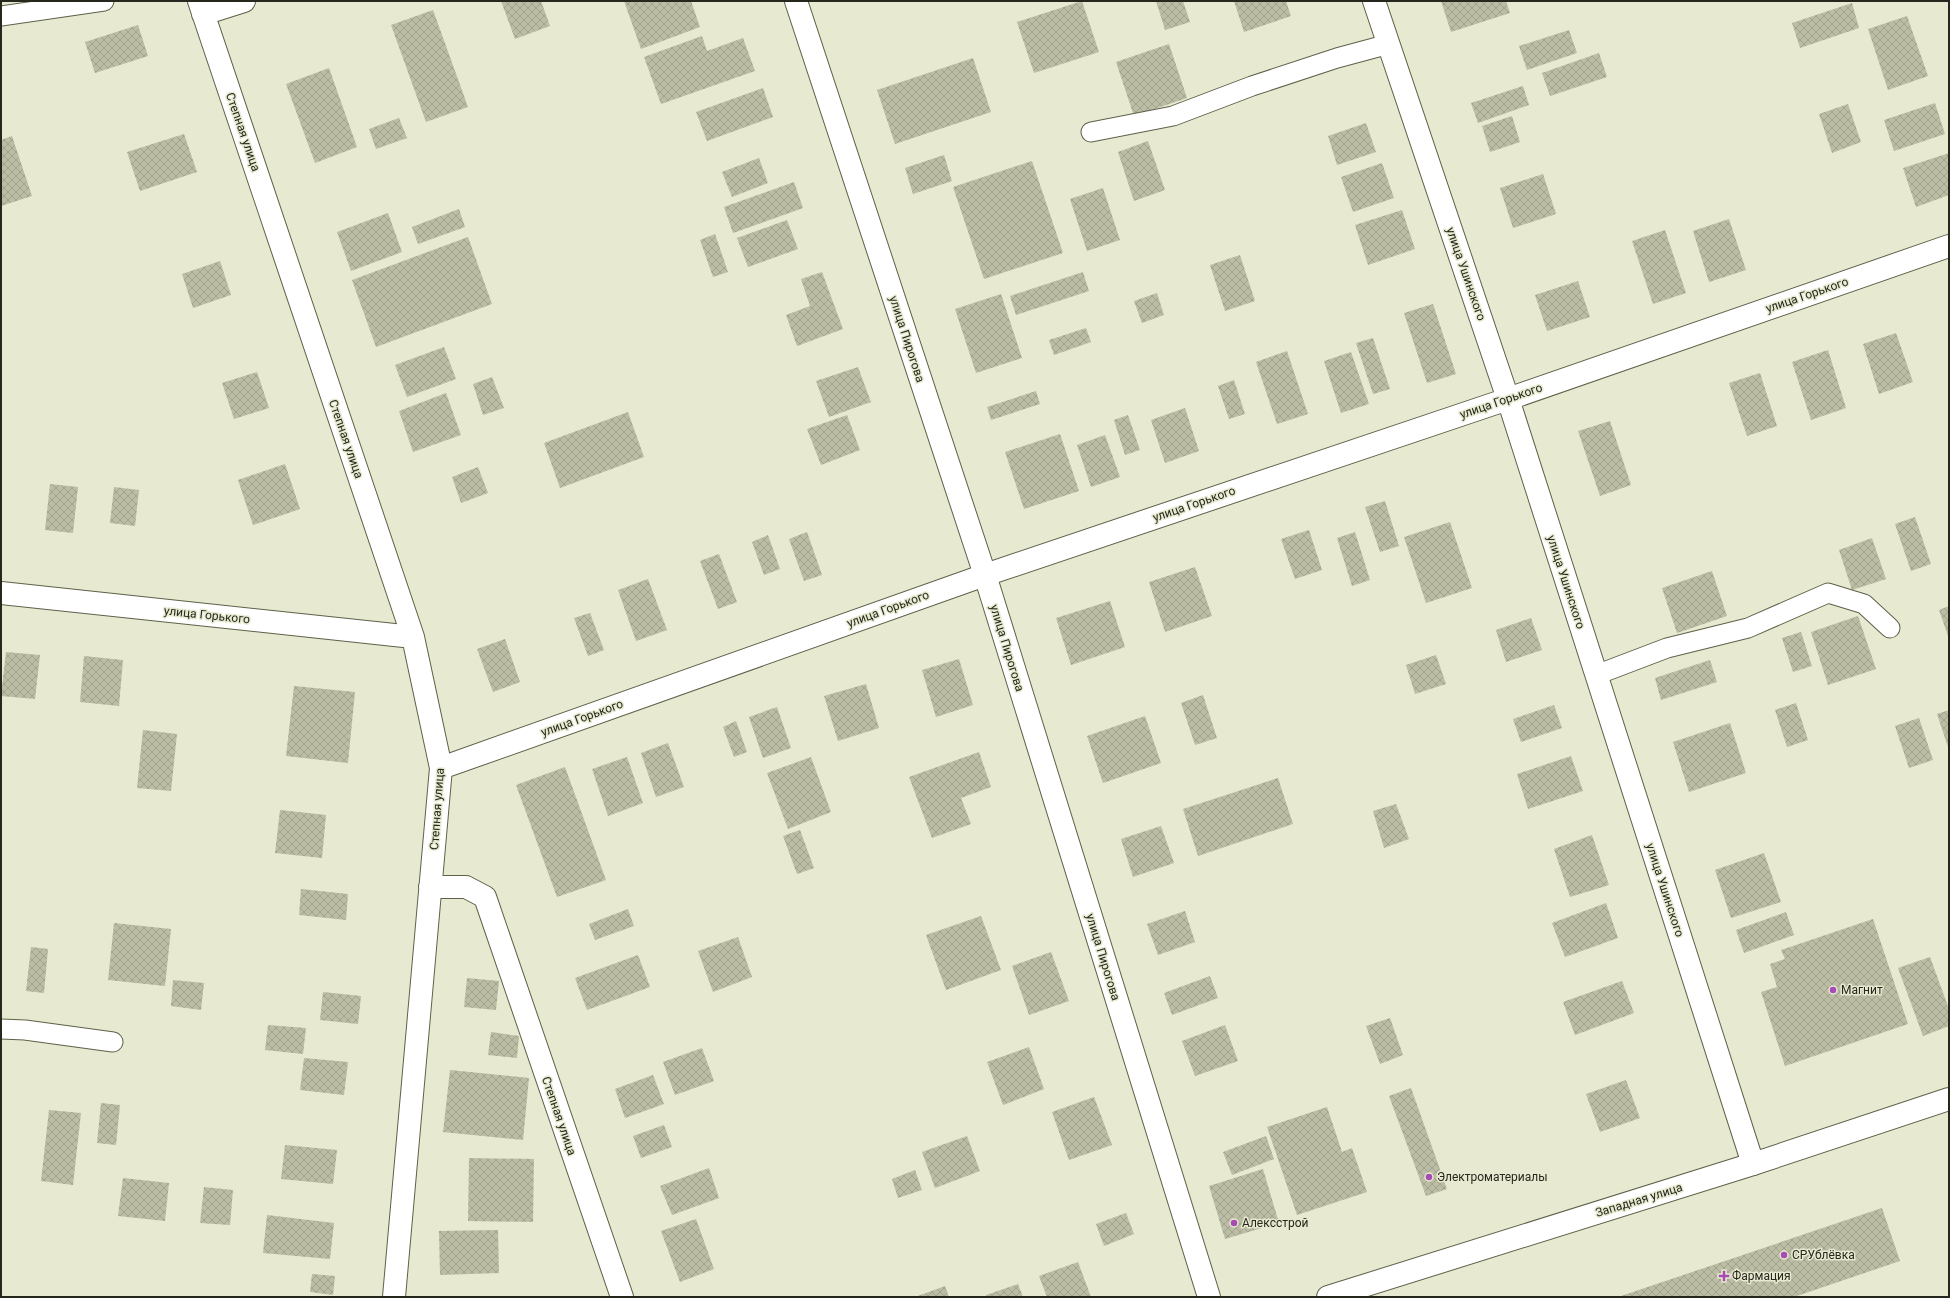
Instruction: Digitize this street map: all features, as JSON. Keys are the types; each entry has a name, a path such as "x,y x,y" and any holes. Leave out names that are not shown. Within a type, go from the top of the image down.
{"street":[{"path":"201,8 244,1"},
{"name":"улица Пирогова","path":"796,1 985,575 1209,1297"},
{"name":"улица Ушинского","path":"1374,1 1508,399 1753,1164"},
{"name":"Степная улица","path":"201,8 413,637 441,768 394,1297"},
{"name":"улица Горького","path":"441,768 985,575 1508,399 1949,246"},
{"name":"улица Горького","path":"1,593 413,637"},
{"name":"Степная улица","path":"430,886 466,887 485,897 622,1297"},
{"name":"Западная улица","path":"1333,1296 1753,1164 1949,1099"}],"lane":[{"path":"1,16 104,1"},
{"path":"1091,132 1173,116 1252,86 1389,44"},
{"path":"1596,675 1667,648 1748,628 1828,593 1864,604 1890,628"},
{"path":"1,1029 25,1030 113,1042"}],"building":[{"path":"501,1 541,1 550,26 515,39"},
{"path":"624,1 691,1 700,27 641,49"},
{"path":"1082,1 1099,52 1034,73 1017,22"},
{"path":"1156,1 1183,1 1190,22 1165,30"},
{"path":"1234,1 1286,1 1291,16 1244,32"},
{"path":"1441,1 1506,1 1510,13 1451,32"},
{"path":"1852,3 1859,28 1800,48 1792,23"},
{"path":"433,10 468,107 426,122 391,25"},
{"path":"1907,16 1928,76 1888,90 1868,29"},
{"path":"138,25 148,56 95,73 85,42"},
{"path":"1569,30 1577,53 1527,70 1519,46"},
{"path":"702,36 707,51 743,38 755,71 661,104 644,57"},
{"path":"1169,44 1187,98 1134,116 1116,62"},
{"path":"1599,53 1607,77 1550,96 1542,73"},
{"path":"973,58 991,112 895,144 877,90"},
{"path":"329,68 357,147 315,163 286,84"},
{"path":"1523,86 1529,105 1478,123 1471,103"},
{"path":"763,88 773,117 707,141 696,112"},
{"path":"1935,103 1945,134 1894,151 1884,120"},
{"path":"1848,104 1861,142 1832,153 1819,114"},
{"path":"1512,116 1520,142 1490,152 1482,126"},
{"path":"399,118 407,138 376,149 369,129"},
{"path":"1366,123 1376,152 1337,165 1328,136"},
{"path":"184,134 197,172 140,191 127,152"},
{"path":"12,136 32,196 1,206 1,140"},
{"path":"1148,141 1165,190 1134,201 1118,152"},
{"path":"1949,153 1949,195 1916,207 1903,168"},
{"path":"944,155 952,181 913,194 905,168"},
{"path":"759,158 768,183 732,197 722,172"},
{"path":"1032,161 1063,253 984,279 953,187"},
{"path":"1382,163 1394,198 1353,212 1341,177"},
{"path":"1543,174 1556,214 1513,228 1500,188"},
{"path":"794,182 803,208 733,233 724,207"},
{"path":"1103,188 1120,240 1087,251 1070,199"},
{"path":"459,209 465,227 418,244 412,227"},
{"path":"1402,210 1415,249 1368,265 1355,225"},
{"path":"388,213 402,252 351,271 337,232"},
{"path":"1729,219 1746,270 1709,282 1693,231"},
{"path":"787,220 798,249 748,267 737,238"},
{"path":"1665,230 1686,293 1653,304 1632,241"},
{"path":"715,234 728,272 713,277 700,240"},
{"path":"468,237 492,304 376,347 352,280"},
{"path":"1240,255 1255,301 1225,311 1210,265"},
{"path":"220,261 231,295 193,308 182,274"},
{"path":"822,272 843,329 797,346 786,315 810,306 801,279"},
{"path":"1083,272 1089,291 1016,315 1010,296"},
{"path":"1578,281 1590,317 1547,331 1535,295"},
{"path":"1157,293 1164,315 1142,323 1134,301"},
{"path":"1001,294 1022,358 976,373 955,309"},
{"path":"1433,304 1456,374 1427,383 1404,313"},
{"path":"1086,328 1091,342 1054,355 1049,340"},
{"path":"1896,333 1913,382 1879,394 1863,344"},
{"path":"1373,338 1390,389 1373,394 1356,343"},
{"path":"444,347 456,379 407,397 395,365"},
{"path":"1828,350 1846,408 1811,420 1792,362"},
{"path":"1287,351 1308,414 1277,424 1256,362"},
{"path":"1351,352 1369,404 1341,413 1324,361"},
{"path":"858,367 871,402 829,417 816,381"},
{"path":"257,372 269,408 234,419 222,383"},
{"path":"1760,373 1777,426 1747,436 1729,383"},
{"path":"492,377 504,408 483,415 473,384"},
{"path":"1234,380 1245,414 1229,419 1218,386"},
{"path":"1036,391 1040,404 991,420 987,407"},
{"path":"446,393 461,435 413,452 399,411"},
{"path":"1185,408 1199,451 1165,463 1151,420"},
{"path":"628,412 644,457 560,488 544,443"},
{"path":"847,415 860,450 821,465 807,429"},
{"path":"1128,415 1140,450 1125,455 1114,420"},
{"path":"1610,421 1631,485 1600,496 1578,431"},
{"path":"1060,434 1079,491 1024,509 1005,452"},
{"path":"1105,435 1120,477 1091,487 1077,445"},
{"path":"285,464 300,509 253,525 238,480"},
{"path":"478,467 488,493 461,503 452,477"},
{"path":"50,484 78,487 73,533 45,530"},
{"path":"114,487 139,490 135,526 110,523"},
{"path":"1385,501 1399,546 1380,552 1365,507"},
{"path":"1915,517 1931,564 1911,571 1895,524"},
{"path":"1450,522 1472,588 1426,603 1404,537"},
{"path":"1309,530 1322,570 1295,579 1281,539"},
{"path":"807,532 822,575 804,581 789,539"},
{"path":"1355,532 1370,580 1352,586 1337,538"},
{"path":"768,535 780,569 764,575 752,542"},
{"path":"1872,538 1886,579 1852,590 1839,550"},
{"path":"719,554 737,602 718,609 700,561"},
{"path":"1195,567 1212,616 1165,632 1149,582"},
{"path":"1712,571 1727,616 1677,633 1662,588"},
{"path":"648,579 667,630 636,641 618,590"},
{"path":"1110,601 1125,647 1071,665 1056,618"},
{"path":"1949,606 1949,639 1939,610"},
{"path":"590,613 604,650 588,656 574,618"},
{"path":"1858,616 1876,669 1828,685 1811,632"},
{"path":"1531,618 1542,650 1506,662 1496,630"},
{"path":"1801,632 1812,666 1793,672 1782,638"},
{"path":"505,639 520,682 493,692 477,649"},
{"path":"6,652 40,655 35,699 1,696"},
{"path":"1436,655 1446,684 1415,694 1406,665"},
{"path":"84,656 123,660 119,706 80,702"},
{"path":"959,659 973,705 936,717 922,670"},
{"path":"1710,660 1717,682 1661,700 1655,678"},
{"path":"866,684 879,728 838,741 824,696"},
{"path":"294,686 355,692 348,763 286,756"},
{"path":"1203,695 1217,738 1195,745 1181,703"},
{"path":"1796,703 1808,740 1787,747 1775,710"},
{"path":"1554,705 1562,728 1521,742 1513,719"},
{"path":"777,707 791,748 763,758 749,717"},
{"path":"1949,710 1949,750 1937,714"},
{"path":"1145,716 1161,763 1103,783 1087,736"},
{"path":"1919,718 1933,760 1909,768 1895,726"},
{"path":"736,721 747,752 734,757 723,727"},
{"path":"1730,723 1746,773 1689,792 1673,742"},
{"path":"143,730 177,734 171,791 137,788"},
{"path":"668,743 684,787 656,797 641,753"},
{"path":"979,752 991,787 961,798 971,824 932,838 909,777"},
{"path":"1571,756 1583,791 1528,809 1517,774"},
{"path":"627,757 643,803 608,816 592,769"},
{"path":"811,757 831,812 788,829 767,773"},
{"path":"565,767 606,880 557,897 516,785"},
{"path":"1278,778 1293,824 1198,856 1183,809"},
{"path":"1396,804 1409,839 1384,848 1373,811"},
{"path":"280,810 326,815 322,858 275,853"},
{"path":"1161,826 1174,863 1133,877 1121,839"},
{"path":"800,830 814,868 797,874 783,836"},
{"path":"1592,835 1609,885 1570,897 1554,849"},
{"path":"1764,853 1781,902 1731,918 1715,870"},
{"path":"301,889 348,894 346,920 299,915"},
{"path":"1606,903 1618,938 1565,957 1552,923"},
{"path":"628,909 634,926 595,940 589,924"},
{"path":"1185,911 1195,942 1158,955 1147,924"},
{"path":"1786,912 1794,935 1744,953 1736,930"},
{"path":"981,916 1001,970 946,990 926,935"},
{"name":"Магнит","path":"1873,919 1908,1024 1785,1066 1761,992 1777,987 1770,964 1785,959 1781,950"},
{"path":"114,923 171,929 165,986 108,980"},
{"path":"738,937 752,977 713,992 698,951"},
{"path":"31,947 48,949 44,993 26,991"},
{"path":"1051,952 1069,1001 1029,1015 1012,966"},
{"path":"638,955 650,987 587,1010 575,978"},
{"path":"1930,957 1949,1009 1949,1026 1923,1036 1898,968"},
{"path":"1210,976 1218,998 1172,1015 1164,993"},
{"path":"467,978 499,981 496,1010 464,1007"},
{"path":"173,980 204,983 201,1010 171,1006"},
{"path":"1622,981 1634,1013 1575,1035 1563,1002"},
{"path":"323,992 361,996 358,1024 320,1020"},
{"path":"1390,1018 1403,1055 1380,1064 1366,1026"},
{"path":"268,1025 306,1028 303,1054 265,1050"},
{"path":"1225,1025 1238,1061 1195,1076 1182,1041"},
{"path":"491,1032 519,1036 517,1058 488,1055"},
{"path":"1029,1047 1044,1089 1003,1105 987,1062"},
{"path":"702,1048 714,1081 675,1095 663,1062"},
{"path":"304,1058 348,1062 344,1095 300,1090"},
{"path":"450,1070 529,1078 523,1140 443,1132"},
{"path":"653,1075 664,1104 625,1118 615,1089"},
{"path":"1626,1080 1640,1118 1600,1132 1586,1094"},
{"path":"1411,1088 1447,1189 1426,1196 1389,1096"},
{"path":"1094,1097 1112,1145 1069,1160 1052,1112"},
{"path":"101,1103 120,1105 116,1145 97,1143"},
{"path":"1327,1107 1342,1152 1352,1148 1367,1192 1297,1215 1267,1127"},
{"path":"49,1110 81,1113 73,1185 41,1181"},
{"path":"664,1125 672,1147 641,1158 633,1136"},
{"path":"967,1136 980,1171 935,1188 922,1152"},
{"path":"1266,1136 1274,1159 1232,1175 1223,1152"},
{"path":"285,1145 337,1150 333,1184 281,1179"},
{"path":"469,1158 534,1159 533,1222 468,1221"},
{"path":"709,1168 719,1198 672,1215 660,1186"},
{"path":"1263,1169 1279,1223 1225,1239 1209,1186"},
{"path":"915,1170 922,1190 898,1198 892,1179"},
{"path":"123,1178 169,1183 165,1221 118,1216"},
{"path":"204,1187 233,1190 230,1225 200,1223"},
{"path":"1882,1208 1900,1261 1794,1297 1618,1297"},
{"path":"1126,1213 1134,1234 1104,1246 1096,1224"},
{"path":"267,1215 334,1223 330,1259 263,1253"},
{"path":"696,1219 714,1269 680,1282 661,1231"},
{"path":"498,1230 499,1273 440,1275 439,1231"},
{"path":"1078,1262 1091,1297 1047,1297 1039,1276"},
{"path":"312,1274 335,1276 333,1295 310,1292"},
{"path":"1018,1284 1023,1297 986,1297 986,1295"},
{"path":"945,1286 949,1297 915,1297"}],"place":[{"name":"Магнит","path":"1833,990"},
{"name":"Электроматериалы","path":"1429,1177"},
{"name":"Алексстрой","path":"1234,1223"},
{"name":"СРУблёвка","path":"1784,1255"},
{"name":"Фармация","path":"1724,1276"}]}
